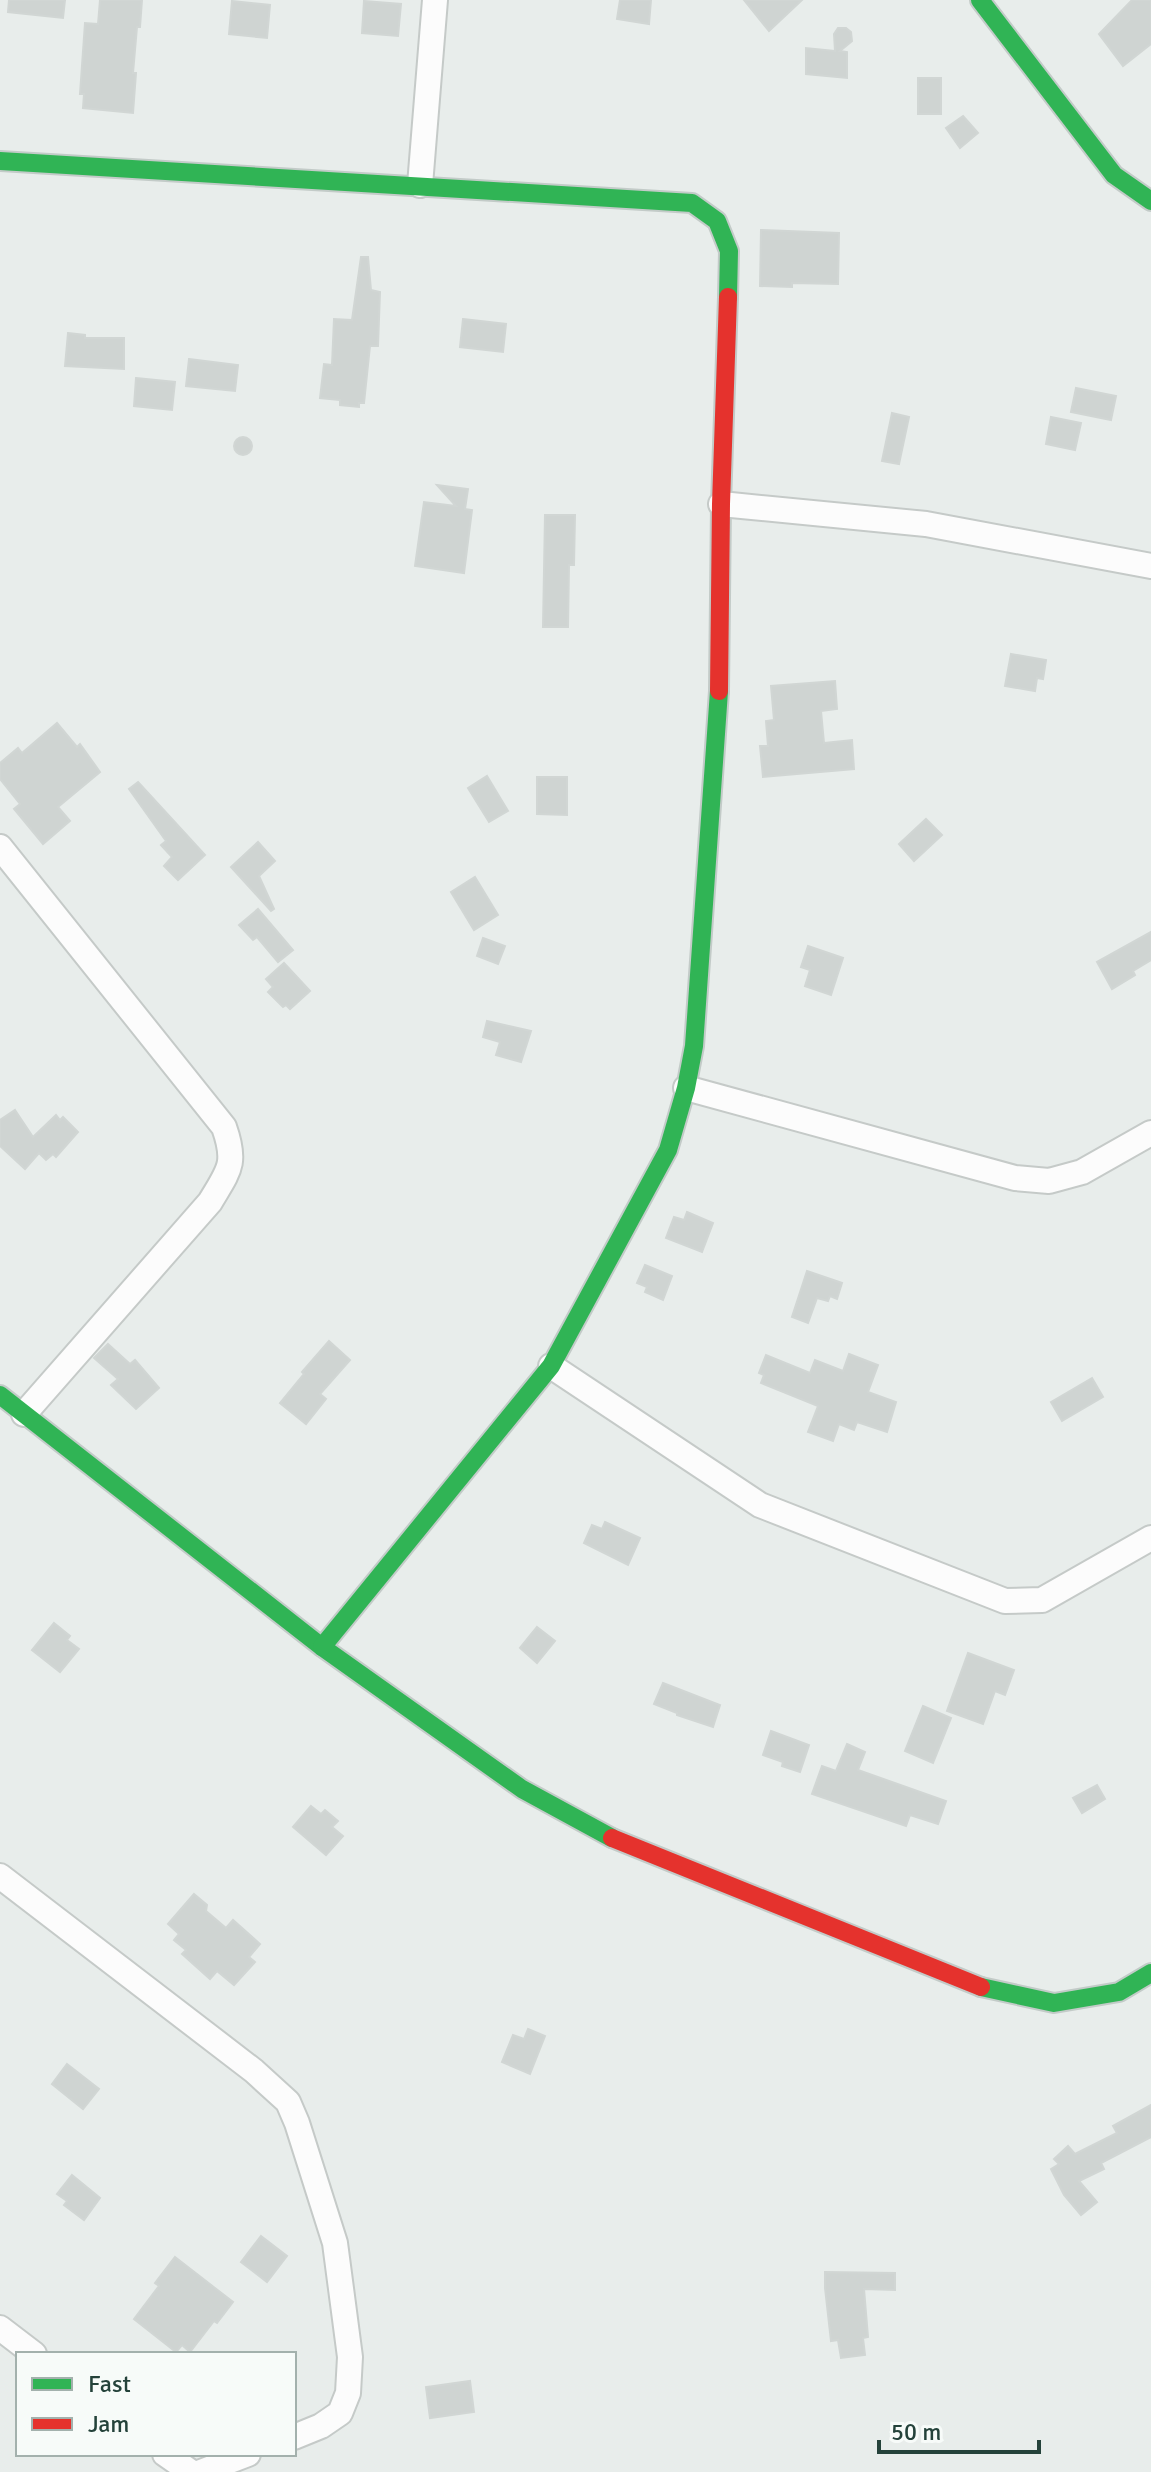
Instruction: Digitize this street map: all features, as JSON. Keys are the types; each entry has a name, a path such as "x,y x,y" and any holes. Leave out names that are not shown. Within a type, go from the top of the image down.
{"street":[{"path":"420,185 435,0"},
{"path":"980,0 1114,175 1151,201"},
{"path":"0,161 692,203 717,221 729,251 719,691 694,1046 686,1088 668,1150 551,1366 322,1647"},
{"path":"721,504 926,524 1151,566"},
{"path":"0,847 224,1127 232,1151 227,1173 210,1202 24,1414"},
{"path":"686,1088 1015,1178 1049,1181 1082,1172 1151,1133"},
{"path":"551,1366 760,1505 1005,1601 1042,1600 1151,1538"},
{"path":"0,1395 322,1647 522,1789 603,1835 977,1986 1054,2003 1119,1992 1151,1973"},
{"path":"0,1876 254,2071 288,2102 335,2243 350,2357 348,2393 340,2413 321,2426 296,2436"},
{"path":"0,2328 31,2352"},
{"path":"168,2456 191,2472"},
{"path":"201,2472 243,2456"}],"building":[{"path":"9,0 65,0 63,18 8,12"},
{"path":"100,0 142,0 133,73 136,73 133,113 83,108 84,94 80,94 85,23 98,24"},
{"path":"620,0 651,0 649,24 617,19"},
{"path":"744,0 802,0 769,31"},
{"path":"1132,0 1151,0 1151,44 1123,66 1099,34"},
{"path":"232,1 270,5 267,38 229,34"},
{"path":"364,1 401,4 398,36 362,33"},
{"path":"838,28 851,32 852,41 840,51 847,52 847,78 806,74 806,48 835,51 834,34"},
{"path":"918,78 941,78 941,114 918,114"},
{"path":"963,116 978,133 960,148 946,128"},
{"path":"761,230 839,233 838,284 760,286"},
{"path":"361,257 368,257 371,290 380,292 378,346 370,346 364,403 359,403 359,407 340,405 340,400 320,398 324,364 332,365 334,319 352,320"},
{"path":"463,319 506,324 503,352 460,347"},
{"path":"68,333 85,335 85,338 124,338 124,369 65,366"},
{"path":"189,359 238,365 235,391 186,386"},
{"path":"136,378 175,382 172,410 134,406"},
{"path":"1076,388 1116,396 1111,420 1071,412"},
{"path":"892,413 909,417 899,464 882,461"},
{"path":"1051,417 1081,423 1075,450 1046,444"},
{"path":"243,437 252,446 243,455 234,446"},
{"path":"437,485 468,489 465,509 472,510 464,573 415,566 424,502 456,506"},
{"path":"545,515 575,515 574,565 569,565 568,627 543,627"},
{"path":"1011,654 1046,660 1043,679 1037,678 1035,691 1005,686"},
{"path":"835,681 837,709 821,711 824,743 852,740 854,769 763,777 760,746 768,746 766,721 774,720 771,686"},
{"path":"57,723 77,747 80,744 100,772 58,807 70,821 43,844 14,809 20,804 0,779 0,763 18,748 22,753"},
{"path":"487,776 508,811 489,822 468,788"},
{"path":"537,777 567,777 567,815 537,814"},
{"path":"138,782 205,855 178,880 164,866 172,857 161,845 166,841 129,789"},
{"path":"926,819 942,835 914,861 899,844"},
{"path":"258,842 275,861 259,876 274,909 271,911 231,867"},
{"path":"475,877 498,915 474,930 451,892"},
{"path":"258,909 293,950 278,962 257,937 253,940 239,925"},
{"path":"1151,932 1151,960 1133,971 1135,975 1112,989 1097,962"},
{"path":"483,938 505,946 498,964 477,956"},
{"path":"808,946 843,958 831,995 805,986 810,970 801,967"},
{"path":"284,963 310,991 290,1009 286,1005 283,1007 268,992 273,987 266,979"},
{"path":"487,1021 531,1031 521,1062 496,1055 500,1042 483,1037"},
{"path":"15,1110 33,1137 56,1115 60,1120 63,1117 78,1132 56,1157 53,1154 46,1160 39,1153 25,1169 0,1146 0,1120"},
{"path":"687,1212 713,1223 702,1252 666,1238 674,1217 684,1220"},
{"path":"645,1265 672,1276 663,1300 645,1292 647,1287 637,1283"},
{"path":"807,1271 842,1283 837,1299 830,1296 828,1301 817,1298 808,1323 792,1317"},
{"path":"329,1341 350,1360 320,1394 326,1399 306,1424 280,1403"},
{"path":"108,1344 130,1364 135,1360 159,1388 136,1409 111,1385 118,1379 94,1358"},
{"path":"849,1354 878,1365 868,1392 896,1402 887,1432 857,1422 854,1430 839,1424 833,1441 808,1432 818,1406 761,1383 764,1375 759,1373 766,1355 810,1373 815,1360 843,1371"},
{"path":"1092,1378 1103,1397 1062,1421 1051,1402"},
{"path":"605,1522 640,1538 628,1565 584,1543 592,1525 602,1529"},
{"path":"54,1623 70,1636 67,1640 79,1649 60,1672 32,1650"},
{"path":"537,1627 555,1641 537,1663 520,1648"},
{"path":"968,1653 1014,1670 1005,1695 995,1691 983,1724 947,1711"},
{"path":"663,1683 720,1705 713,1727 654,1704"},
{"path":"923,1706 951,1718 933,1763 905,1751"},
{"path":"771,1731 809,1745 800,1772 763,1755"},
{"path":"847,1744 865,1752 858,1770 946,1801 938,1824 910,1815 906,1826 812,1794 822,1766 836,1771"},
{"path":"1097,1785 1105,1799 1082,1813 1073,1798"},
{"path":"311,1806 321,1814 325,1810 338,1821 332,1827 343,1836 326,1855 293,1827"},
{"path":"194,1894 207,1905 206,1911 226,1928 233,1920 260,1944 249,1957 255,1962 234,1985 217,1971 210,1979 182,1954 186,1950 174,1940 179,1934 168,1924"},
{"path":"528,2029 545,2036 530,2074 502,2062 513,2035 524,2039"},
{"path":"67,2064 99,2089 83,2109 52,2084"},
{"path":"1151,2105 1151,2137 1101,2163 1104,2169 1079,2181 1097,2202 1081,2215 1064,2195 1051,2169 1059,2164 1054,2159 1068,2146 1075,2154 1117,2133 1113,2126"},
{"path":"72,2175 100,2198 84,2220 64,2205 67,2201 57,2194"},
{"path":"261,2236 287,2256 267,2282 241,2262"},
{"path":"175,2257 233,2302 190,2352 182,2345 176,2352 134,2319 159,2286 155,2283"},
{"path":"825,2272 895,2273 895,2290 864,2289 868,2337 863,2338 865,2355 841,2358 838,2340 831,2341"},
{"path":"470,2381 474,2412 430,2418 426,2387"}],"traffic: fast":[{"path":"980,0 1114,175 1151,201"},
{"path":"0,161 692,203 717,221 729,251 728,297"},
{"path":"322,1647 551,1366 668,1150 686,1088 694,1046 719,691"},
{"path":"0,1395 322,1647 522,1789 612,1838"},
{"path":"981,1987 1054,2003 1119,1992 1151,1973"}],"traffic: jam":[{"path":"719,691 728,297"},
{"path":"612,1838 981,1987"}]}
